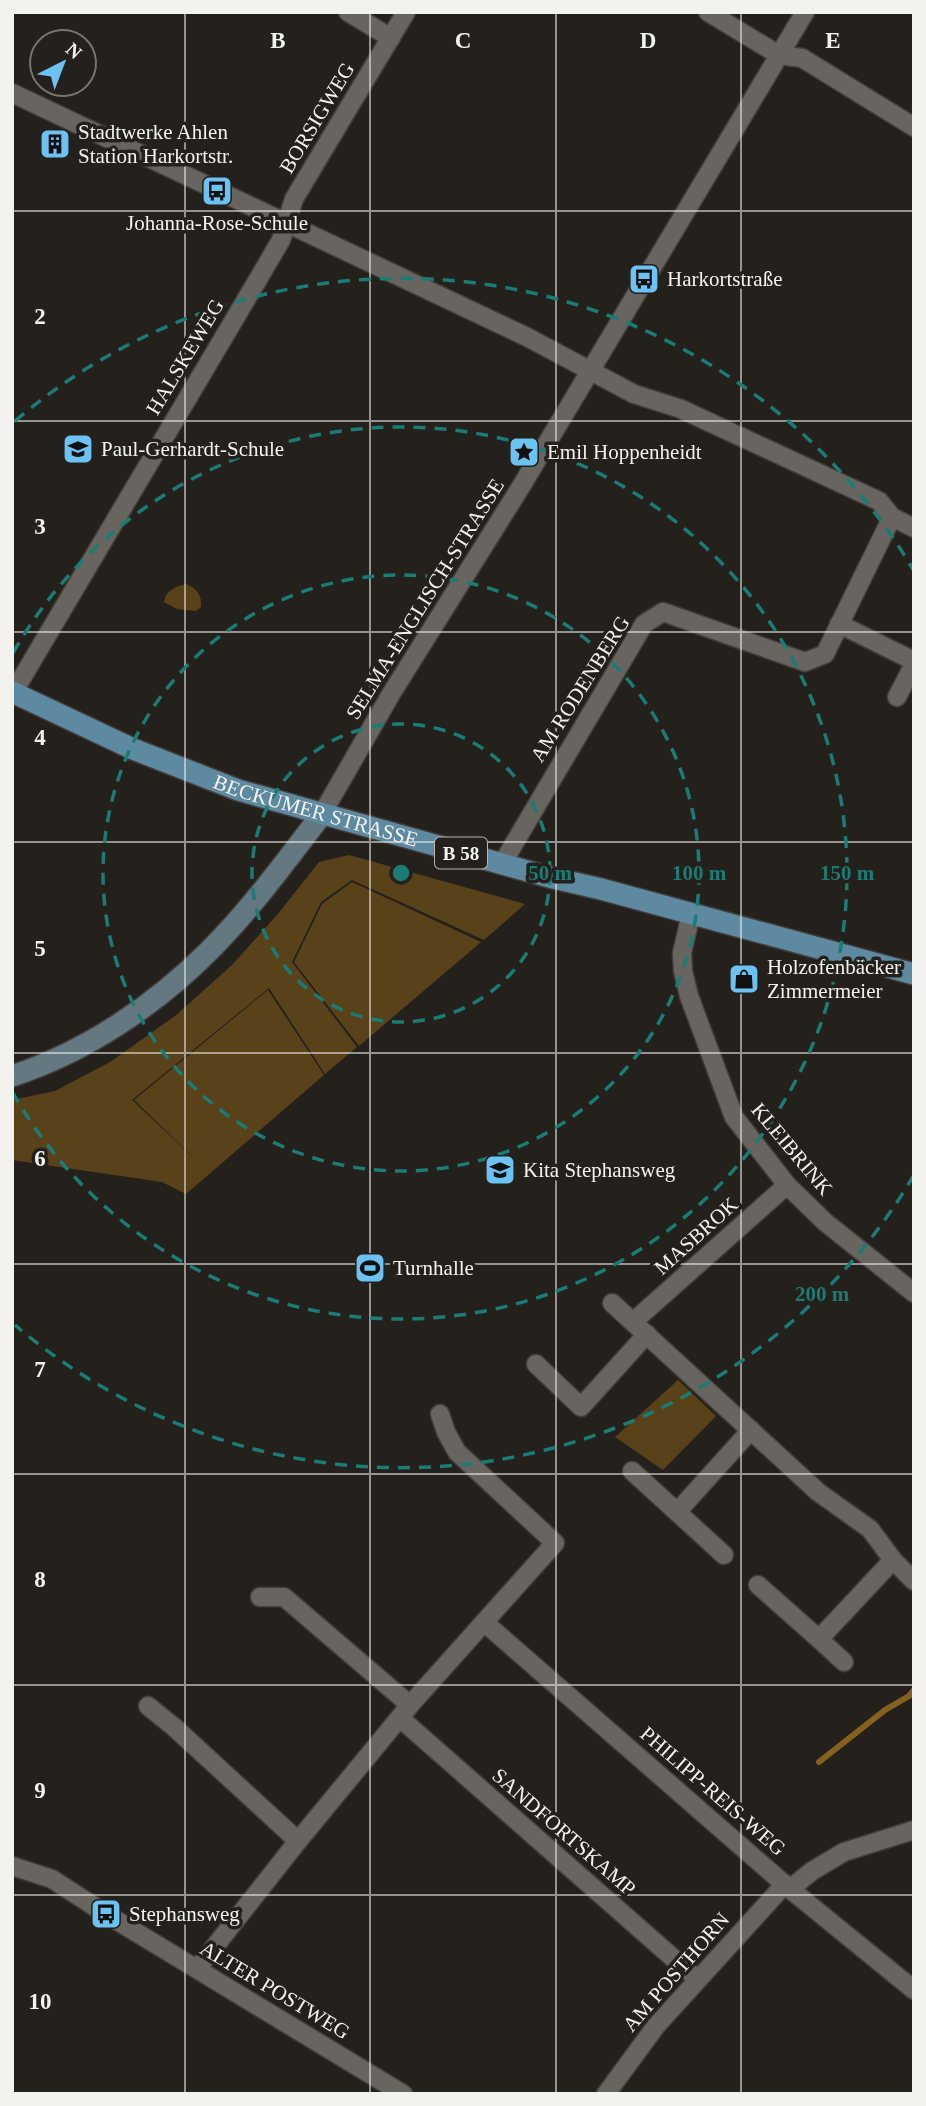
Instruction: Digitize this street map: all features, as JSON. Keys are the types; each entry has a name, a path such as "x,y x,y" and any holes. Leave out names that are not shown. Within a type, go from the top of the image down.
{"main road":[{"name":"BECKUMER STRASSE","path":"13,693 133,749 238,790 914,974"},
{"path":"12,1076 44,1066 100,1036 156,998 184,975 253,902 322,814"}],"street":[{"path":"348,12 391,38"},
{"name":"BORSIGWEG","path":"287,223 295,199 406,12"},
{"path":"708,12 779,55 802,58 914,127"},
{"name":"SELMA-ENGLISCH-STRASSE","path":"322,814 391,694 805,12"},
{"path":"12,93 527,337 634,394 681,409 878,501 892,517 914,528"},
{"name":"HALSKEWEG","path":"13,693 281,240 287,223"},
{"name":"AM RODENBERG","path":"502,864 644,624 663,612 805,662 825,654 892,517"},
{"path":"839,624 914,663 897,697"},
{"name":"KLEIBRINK","path":"691,914 682,953 683,971 689,996 734,1117 787,1185 825,1222 914,1293"},
{"name":"MASBROK","path":"536,1364 581,1406 640,1327 787,1185"},
{"path":"612,1303 818,1492 870,1529 893,1560 914,1581"},
{"path":"197,1969 405,1712 555,1543 457,1452 440,1414"},
{"path":"677,1512 751,1430"},
{"path":"632,1471 724,1555"},
{"path":"819,1639 893,1560"},
{"path":"758,1585 844,1662"},
{"name":"SANDFORTSKAMP","path":"260,1597 284,1597 405,1712 697,1979"},
{"name":"PHILIPP-REIS-WEG","path":"485,1623 787,1887 914,1990"},
{"path":"148,1706 298,1841"},
{"name":"AM POSTHORN","path":"606,2094 656,2026 697,1979 787,1887 844,1852 914,1830"},
{"name":"ALTER POSTWEG","path":"12,1866 52,1879 403,2094"}],"shaded area":[{"path":"186,584 200,596 201,607 196,611 177,609 164,602 166,595 172,590"},
{"path":"349,855 525,904 484,940 352,880 321,902 292,962 357,1047 325,1074 269,988 132,1100 207,1170 134,1100 268,990 324,1075 186,1194 162,1182 12,1160 12,1100 55,1091 110,1062 175,1016 232,965 277,915 319,862"},
{"path":"352,882 481,942 359,1046 294,962 322,904"},
{"path":"678,1380 716,1416 663,1470 615,1437"}],"waterway":[{"path":"819,1762 914,1690"}],"place":[{"name":"Stadtwerke Ahlen Station Harkortstr.","path":"55,144"},
{"name":"Johanna-Rose-Schule","path":"217,191"},
{"name":"Harkortstraße","path":"644,279"},
{"name":"Paul-Gerhardt-Schule","path":"78,449"},
{"name":"Emil Hoppenheidt","path":"524,452"},
{"name":"Holzofenbäcker Zimmermeier","path":"744,979"},
{"name":"Kita Stephansweg","path":"500,1170"},
{"name":"Turnhalle","path":"370,1268"},
{"name":"Stephansweg","path":"106,1914"}]}
